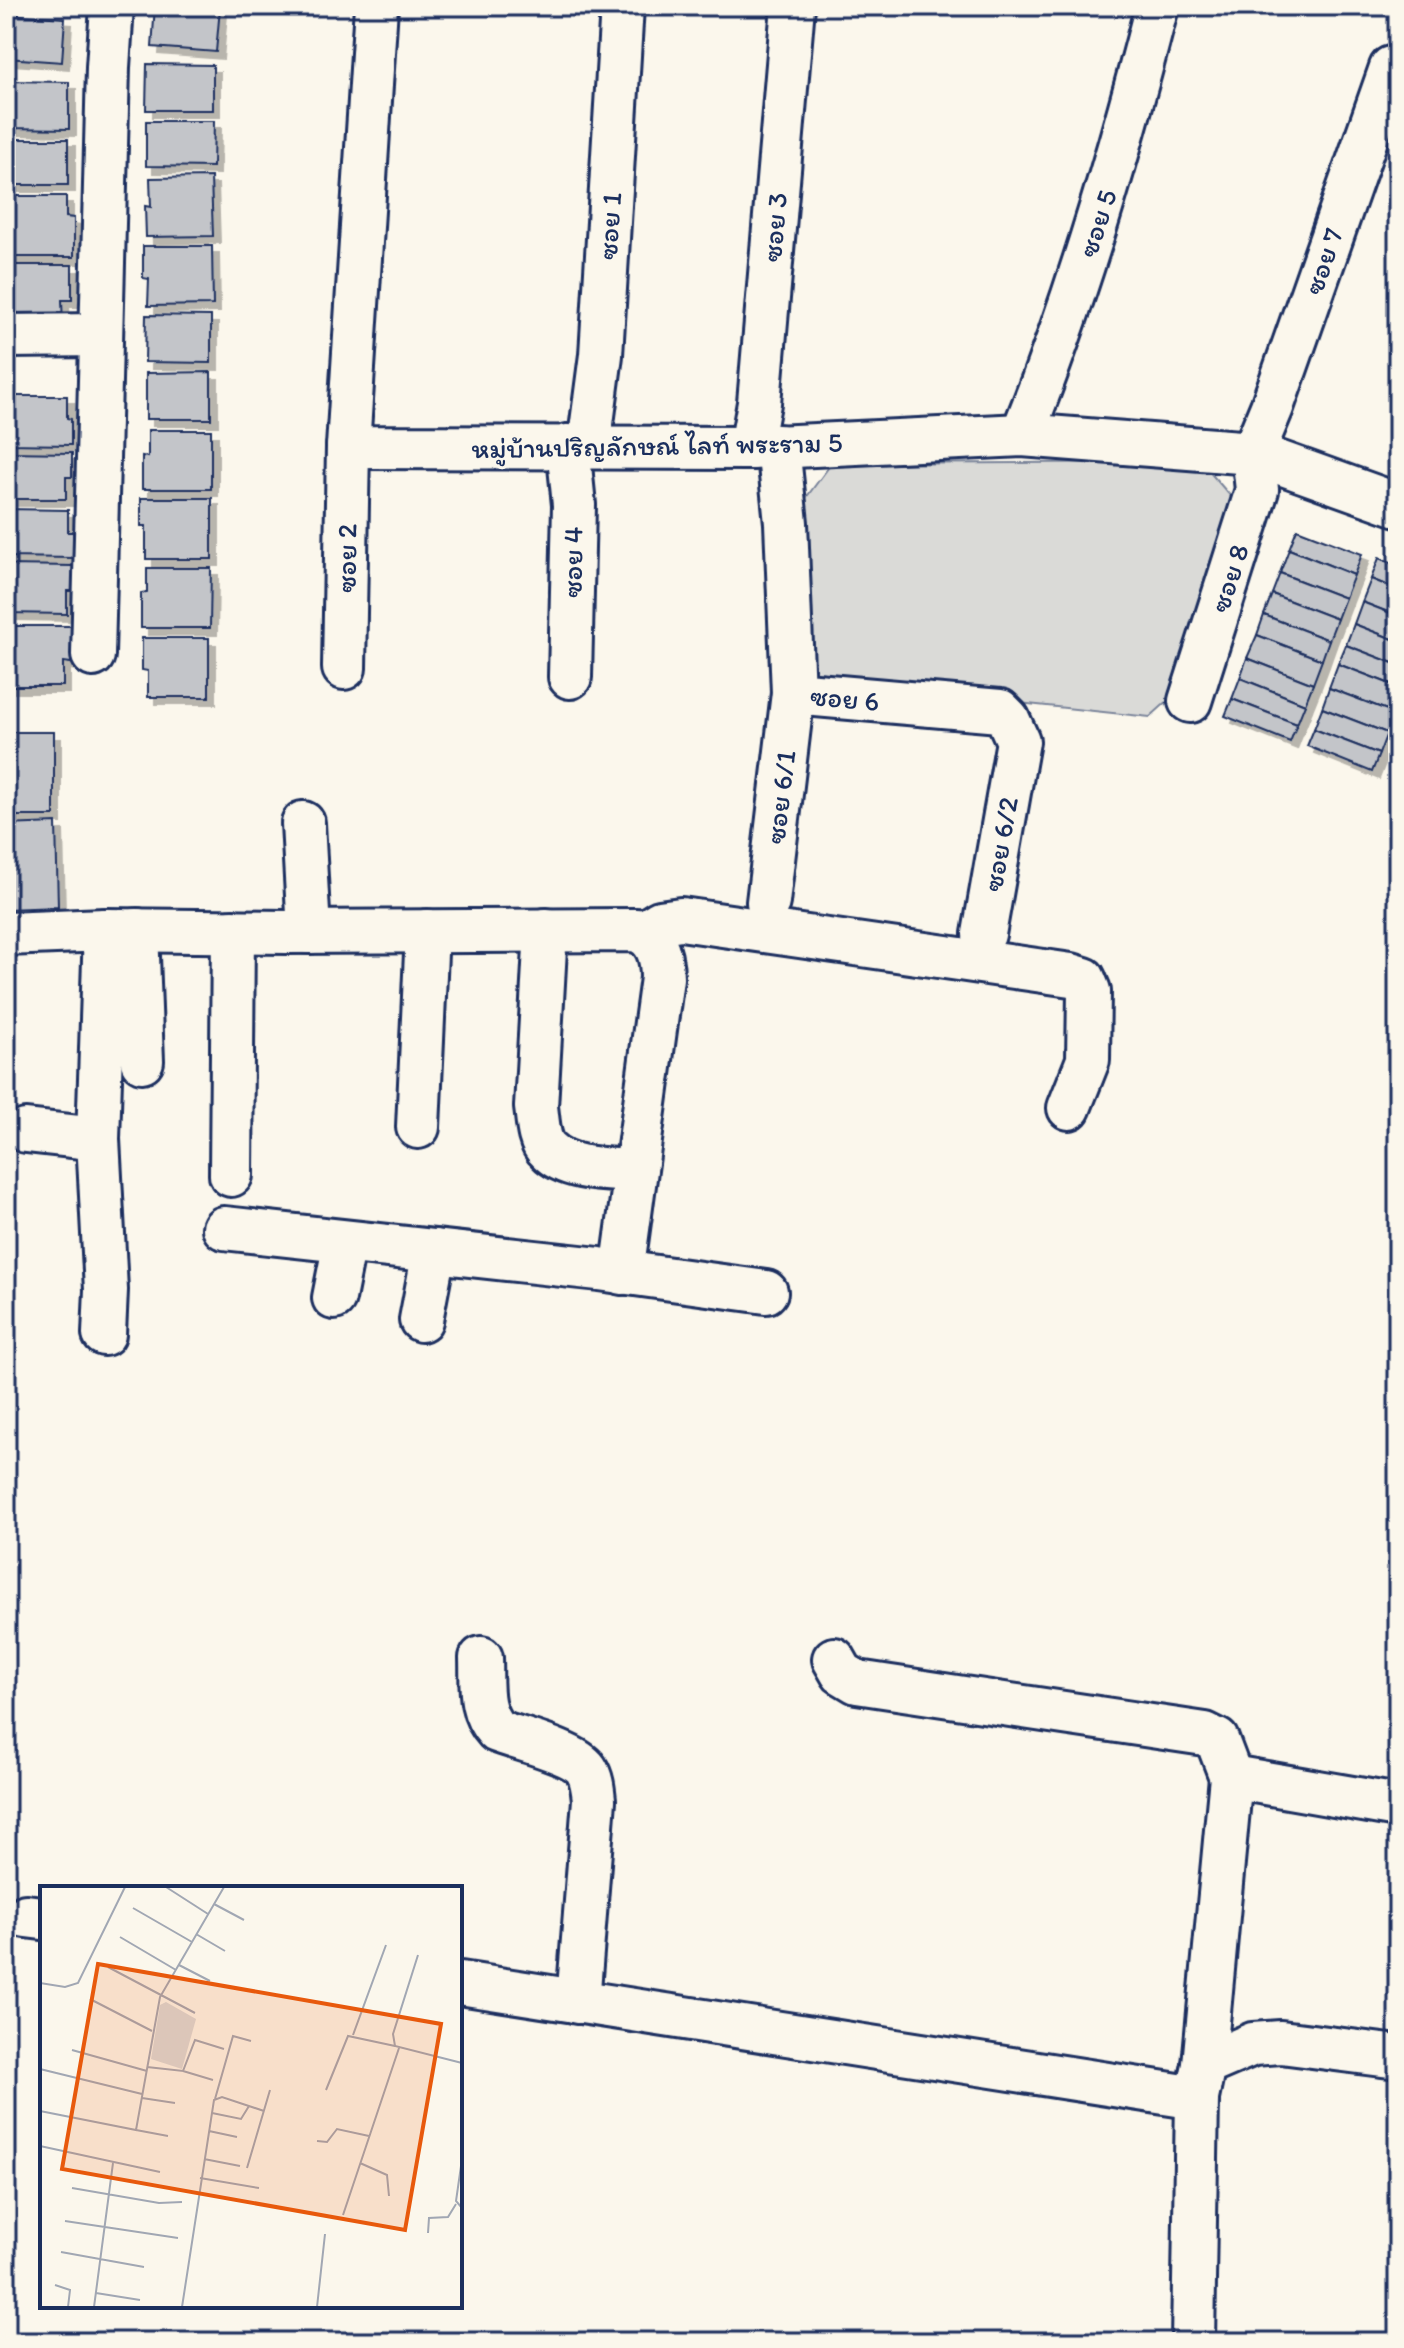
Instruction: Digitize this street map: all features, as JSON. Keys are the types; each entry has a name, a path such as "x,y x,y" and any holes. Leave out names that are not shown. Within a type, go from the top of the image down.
{"street":[{"path":"93,655 112,6"},
{"path":"348,447 376,6"},
{"name":"ซอย 1","path":"579,446 601,355 622,6"},
{"name":"ซอย 3","path":"764,447 759,403 793,6"},
{"name":"ซอย 5","path":"1022,435 1058,344 1121,148 1157,6"},
{"name":"ซอย 7","path":"1253,453 1391,68"},
{"path":"6,336 101,335"},
{"name":"หมู่บ้านปริญลักษณ์ ไลท์ พระราม 5","path":"348,447 764,447 1022,435 1253,453 1398,505"},
{"name":"ซอย 4","path":"570,677 574,505 579,446"},
{"name":"ซอย 2","path":"344,668 348,447"},
{"name":"ซอย 6","path":"764,447 786,523 793,693 1000,711 1015,732 1018,741 1015,754"},
{"name":"ซอย 8","path":"1190,701 1257,490 1253,453"},
{"name":"ซอย 6/1","path":"768,902 793,693"},
{"name":"ซอย 6/2","path":"984,934 1015,754"},
{"path":"303,823 309,932"},
{"path":"644,932 660,922 681,919 1084,979 1089,991 1088,1060 1069,1108"},
{"path":"121,930 142,1061"},
{"path":"104,1334 106,1290 98,1139 121,930"},
{"path":"6,934 121,930 644,932 657,948 662,962 662,978 622,1273"},
{"path":"546,930 536,1107 539,1131 547,1150 566,1160 587,1167 635,1171"},
{"path":"231,1175 233,931"},
{"path":"418,1127 427,931"},
{"path":"26,1131 98,1139"},
{"path":"224,1228 766,1292"},
{"path":"334,1298 345,1242"},
{"path":"421,1320 434,1251"},
{"path":"481,1658 483,1713 491,1725 497,1731 567,1756 584,1765 590,1777 594,1800 578,2002"},
{"path":"834,1659 842,1673 857,1682 1205,1734 1217,1740 1223,1748 1231,1777 1200,2082 1193,2342"},
{"path":"1231,1777 1398,1806"},
{"path":"462,1983 578,2002 1200,2082 1253,2044 1281,2042 1398,2057"}],"shaded area":[{"path":"1201,462 1233,499 1181,689 1150,717 802,680 800,506 831,464"}],"building":[{"path":"155,6 220,8 216,52 152,47"},
{"path":"6,14 65,18 62,62 6,58"},
{"path":"147,64 213,65 213,110 146,110"},
{"path":"6,81 69,82 69,129 6,128"},
{"path":"146,121 214,121 213,167 146,166"},
{"path":"6,139 68,139 68,185 6,185"},
{"path":"211,177 213,236 146,237 145,206 151,207 150,178"},
{"path":"6,196 66,196 66,217 74,218 74,257 6,257"},
{"path":"143,246 212,246 213,305 148,306 149,279 143,278"},
{"path":"6,265 72,265 72,300 62,300 63,324 6,323"},
{"path":"146,315 211,316 211,363 145,362"},
{"path":"211,372 211,419 146,419 146,373"},
{"path":"6,396 67,396 71,445 6,444"},
{"path":"148,430 211,430 211,489 142,489 142,456 148,457"},
{"path":"6,452 72,453 72,477 66,477 66,499 6,499"},
{"path":"141,498 212,498 212,559 146,559 146,526 141,526"},
{"path":"6,509 68,510 68,532 73,532 73,558 6,557"},
{"path":"1297,529 1362,554 1354,575 1289,549"},
{"path":"1289,549 1354,575 1345,598 1280,573"},
{"path":"1379,558 1398,566 1398,590 1371,579"},
{"path":"6,565 74,566 74,591 67,591 67,614 6,613"},
{"path":"147,568 211,568 210,628 141,628 141,593 147,592"},
{"path":"1280,573 1345,598 1337,619 1272,594"},
{"path":"1371,579 1398,590 1398,616 1362,602"},
{"path":"1272,594 1337,619 1329,640 1264,615"},
{"path":"1362,602 1398,616 1398,641 1354,624"},
{"path":"1264,615 1329,640 1322,660 1257,635"},
{"path":"1354,624 1398,641 1398,665 1346,645"},
{"path":"6,626 71,626 71,663 63,662 63,686 6,686"},
{"path":"1257,635 1322,660 1313,684 1247,658"},
{"path":"142,638 209,638 209,697 148,697 148,671 142,670"},
{"path":"1346,645 1398,665 1398,687 1338,664"},
{"path":"1247,658 1313,684 1305,704 1240,678"},
{"path":"1338,664 1398,687 1395,713 1329,688"},
{"path":"1240,678 1305,704 1297,724 1232,699"},
{"path":"1329,688 1395,713 1387,733 1322,708"},
{"path":"1232,699 1297,724 1290,742 1225,716"},
{"path":"1322,708 1387,733 1379,754 1314,729"},
{"path":"1314,729 1379,754 1372,772 1307,746"},
{"path":"6,732 54,732 54,816 6,816"},
{"path":"56,823 58,907 6,909 6,825"}]}
